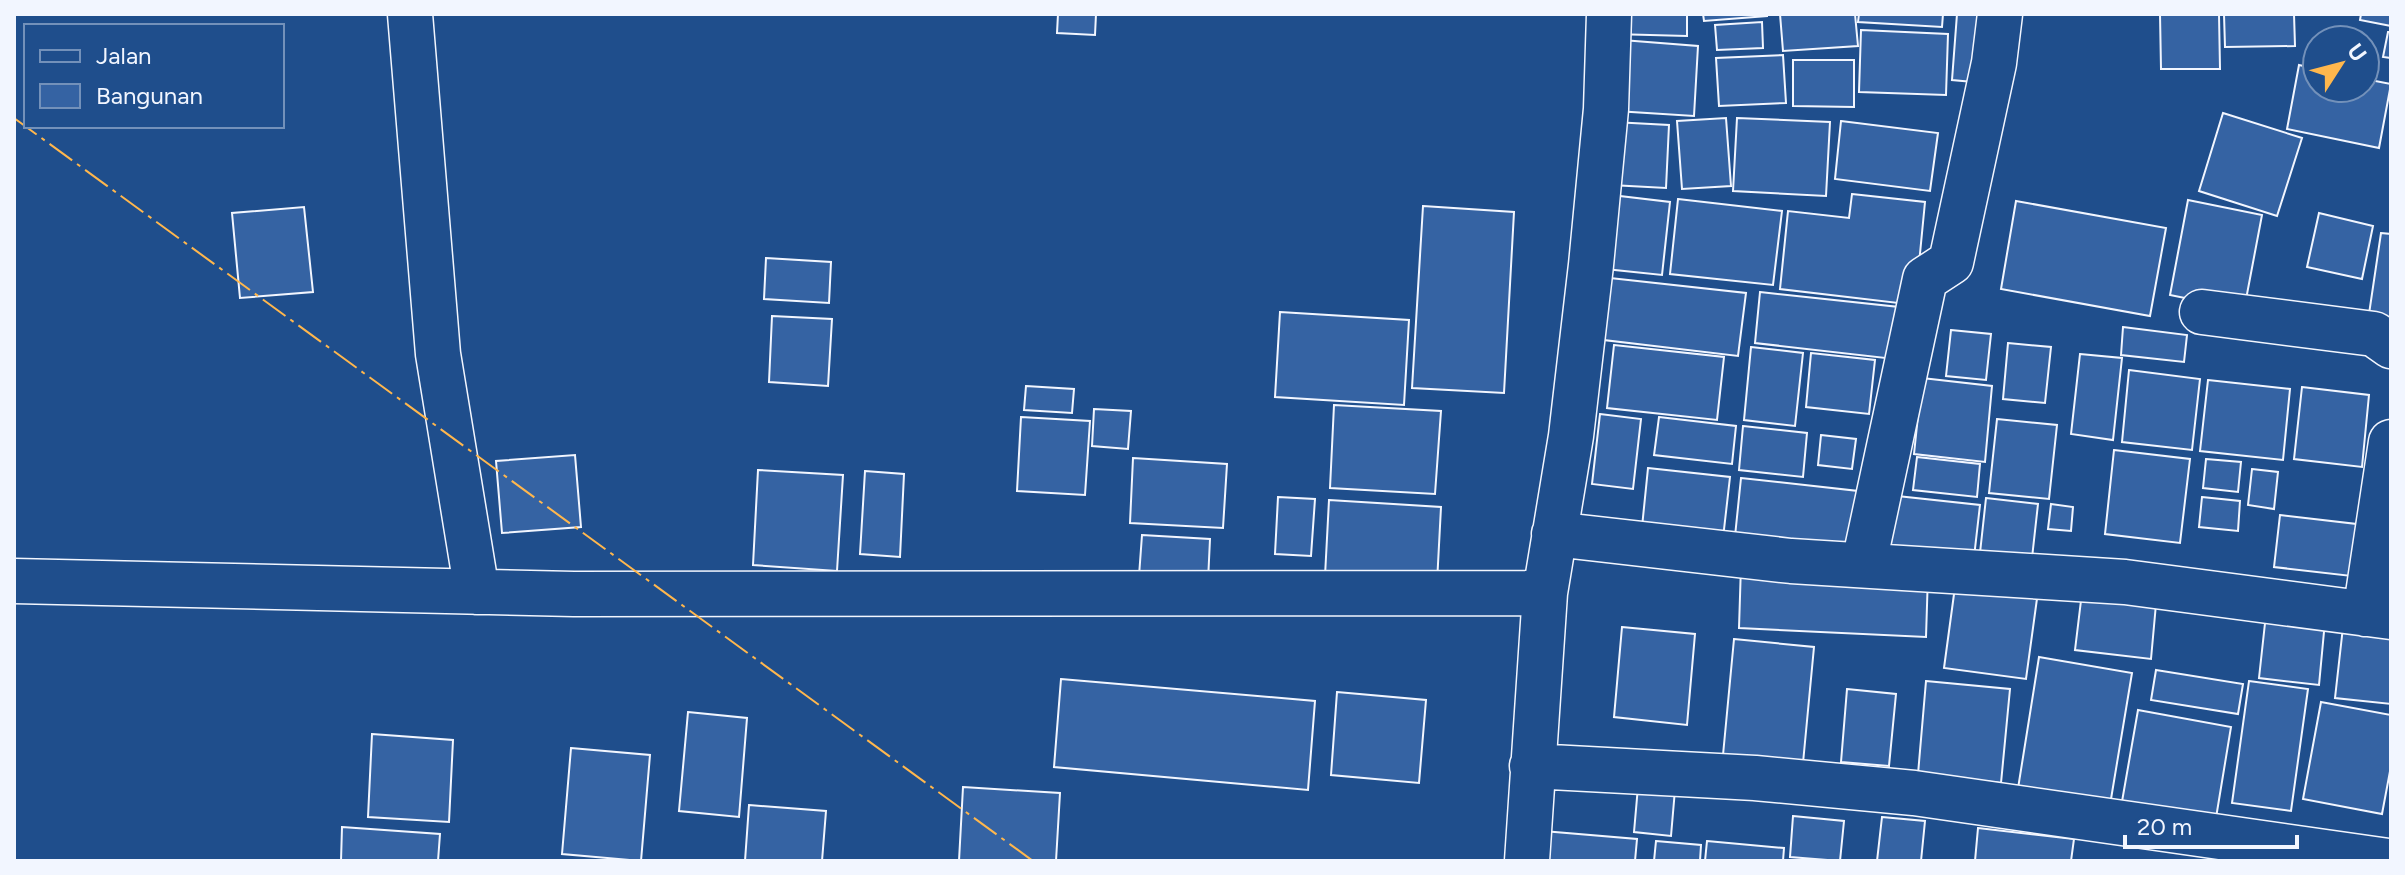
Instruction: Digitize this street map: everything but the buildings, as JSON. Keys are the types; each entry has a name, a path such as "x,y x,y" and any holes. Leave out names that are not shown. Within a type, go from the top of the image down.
{"street":[{"path":"410,14 438,354 477,592"},
{"path":"1527,861 1545,593 1571,436 1591,265 1606,109 1609,14"},
{"path":"1864,563 1925,279 1951,262 1994,63 2000,14"},
{"path":"2202,312 2374,334 2391,346"},
{"path":"1554,534 1791,561 1864,563 2125,582 2378,615 2391,442"},
{"path":"14,581 477,592 1545,593"},
{"path":"1532,766 1755,778 1914,793 2388,861"}],"power":[{"path":"14,118 24,125"},
{"path":"28,128 1033,861"}]}
